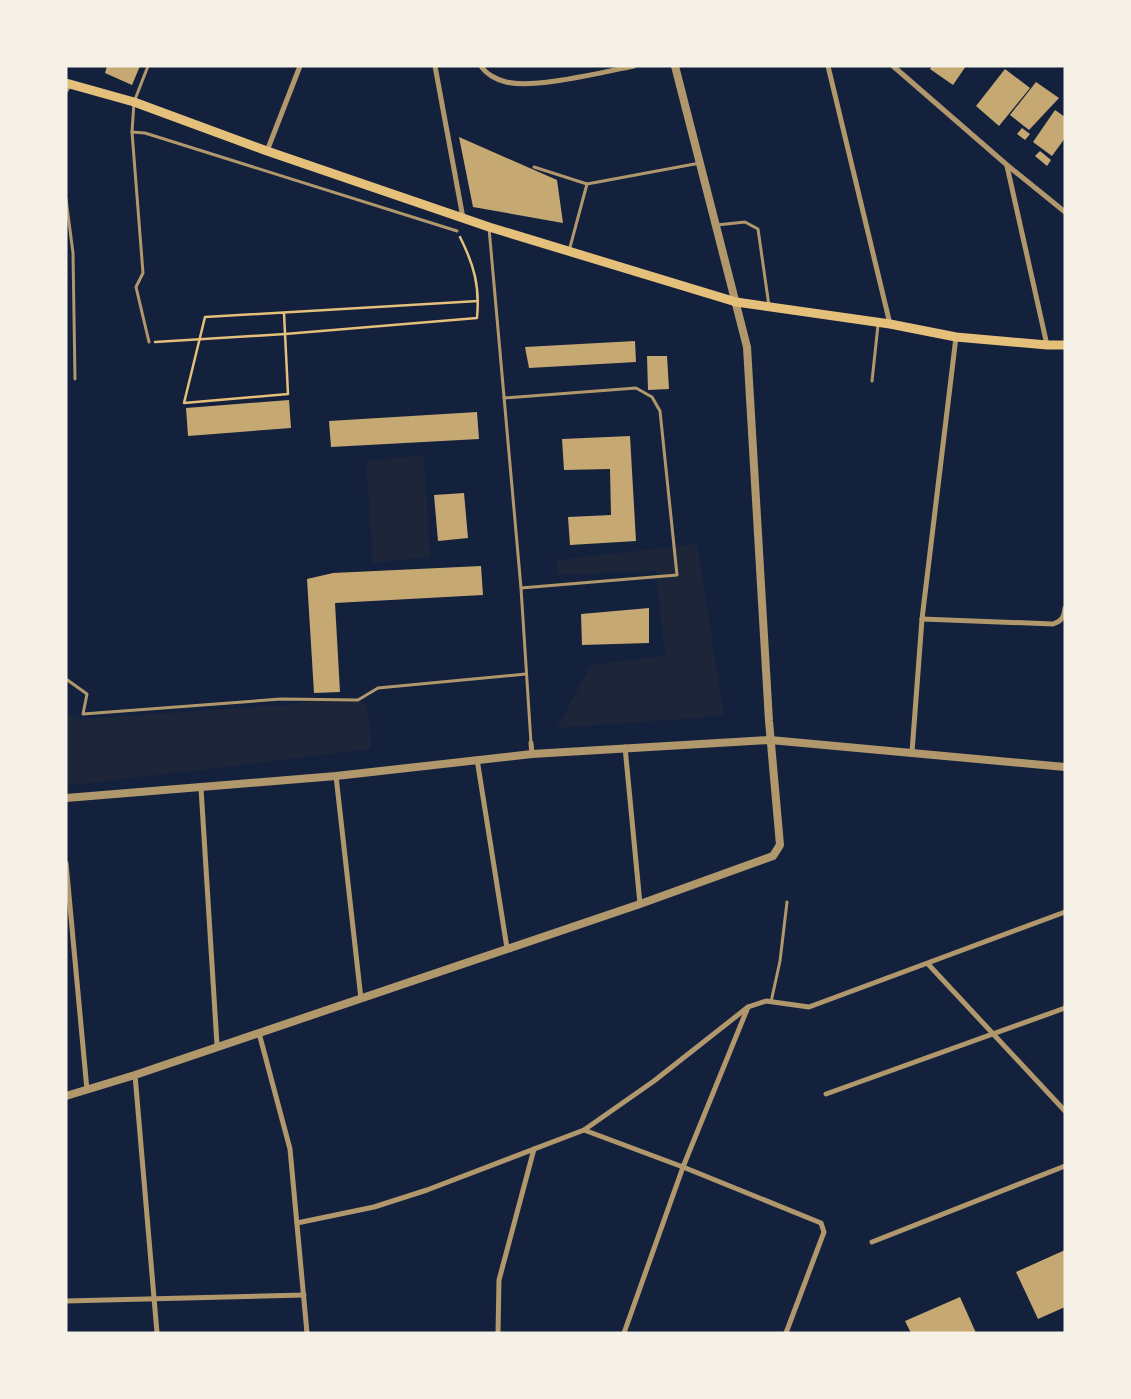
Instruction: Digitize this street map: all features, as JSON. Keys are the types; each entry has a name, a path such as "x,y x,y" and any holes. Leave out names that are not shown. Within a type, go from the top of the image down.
{"main road":[{"path":"68,86 134,102 267,151 489,227 736,302 878,322 956,337 1065,345"}],"street":[{"path":"267,151 300,66"},
{"path":"435,66 463,218"},
{"path":"481,66 486,73 506,82 532,84 634,66"},
{"path":"66,1096 135,1075 640,904 773,856 778,850 780,844 770,740 748,347 675,66"},
{"path":"828,66 890,324"},
{"path":"893,66 1007,165 1065,212"},
{"path":"1007,165 1047,345"},
{"path":"912,752 922,619 956,337"},
{"path":"922,619 1053,624 1059,622 1064,616 1065,608"},
{"path":"66,798 336,776 532,754 625,747 770,740 1065,767"},
{"path":"531,743 532,754"},
{"path":"625,747 640,904"},
{"path":"477,759 507,948"},
{"path":"336,776 361,999"},
{"path":"201,788 218,1046"},
{"path":"66,863 87,1090"},
{"path":"297,1223 374,1207 534,1150 584,1130 654,1081 748,1007 771,1002 809,1007 1065,912"},
{"path":"928,964 1065,1111"},
{"path":"624,1333 683,1167 748,1007"},
{"path":"826,1094 1065,1008"},
{"path":"259,1033 290,1149 307,1333"},
{"path":"135,1075 157,1333"},
{"path":"584,1130 683,1167 821,1223 824,1232 786,1333"},
{"path":"498,1333 499,1280 534,1150"},
{"path":"872,1242 1065,1166"},
{"path":"66,1301 304,1294"}],"lane":[{"path":"148,66 134,102 132,132 143,273 136,287 149,342"},
{"path":"132,132 145,133 457,232"},
{"path":"534,167 587,184 701,163"},
{"path":"569,251 587,184"},
{"path":"66,199 74,253 76,379"},
{"path":"717,225 745,222 758,229 769,306"},
{"path":"489,227 521,588 531,743"},
{"path":"872,381 878,322"},
{"path":"504,398 636,388 652,397 660,411 677,575 521,588"},
{"path":"66,679 87,694 83,714 281,699 358,700 378,688 526,674"},
{"path":"771,1002 780,961 787,902"}],"path":[{"path":"149,342 285,334 477,318 478,301 474,264 457,232"},
{"path":"284,313 288,394 184,403 205,317 478,301"}],"shaded area":[{"path":"424,455 430,557 373,563 366,461"},
{"path":"697,544 724,716 557,728 591,665 665,656 656,571 557,575 557,560"},
{"path":"335,699 365,703 370,723 371,749 66,786 66,713 81,719 284,705"}],"building":[{"path":"107,66 140,66 132,85 105,73"},
{"path":"932,66 966,66 953,85 930,69"},
{"path":"1005,69 1030,88 999,126 976,106"},
{"path":"1036,82 1059,98 1029,130 1010,115"},
{"path":"1055,110 1065,117 1065,138 1052,156 1033,142"},
{"path":"1022,128 1030,134 1025,140 1017,134"},
{"path":"459,137 557,180 563,223 473,207"},
{"path":"1040,151 1051,160 1047,166 1035,156"},
{"path":"635,341 636,362 529,368 525,347"},
{"path":"647,356 667,356 669,389 648,390"},
{"path":"289,400 291,428 188,436 186,408"},
{"path":"477,412 479,439 331,447 329,421"},
{"path":"630,436 636,541 570,545 568,517 611,515 610,469 564,470 562,439"},
{"path":"464,493 468,538 438,541 434,495"},
{"path":"481,566 483,595 335,603 340,692 314,693 307,579 333,573"},
{"path":"649,608 649,643 582,645 581,614"},
{"path":"1065,1250 1065,1307 1038,1319 1016,1272"},
{"path":"960,1297 976,1333 911,1333 905,1321"}]}
